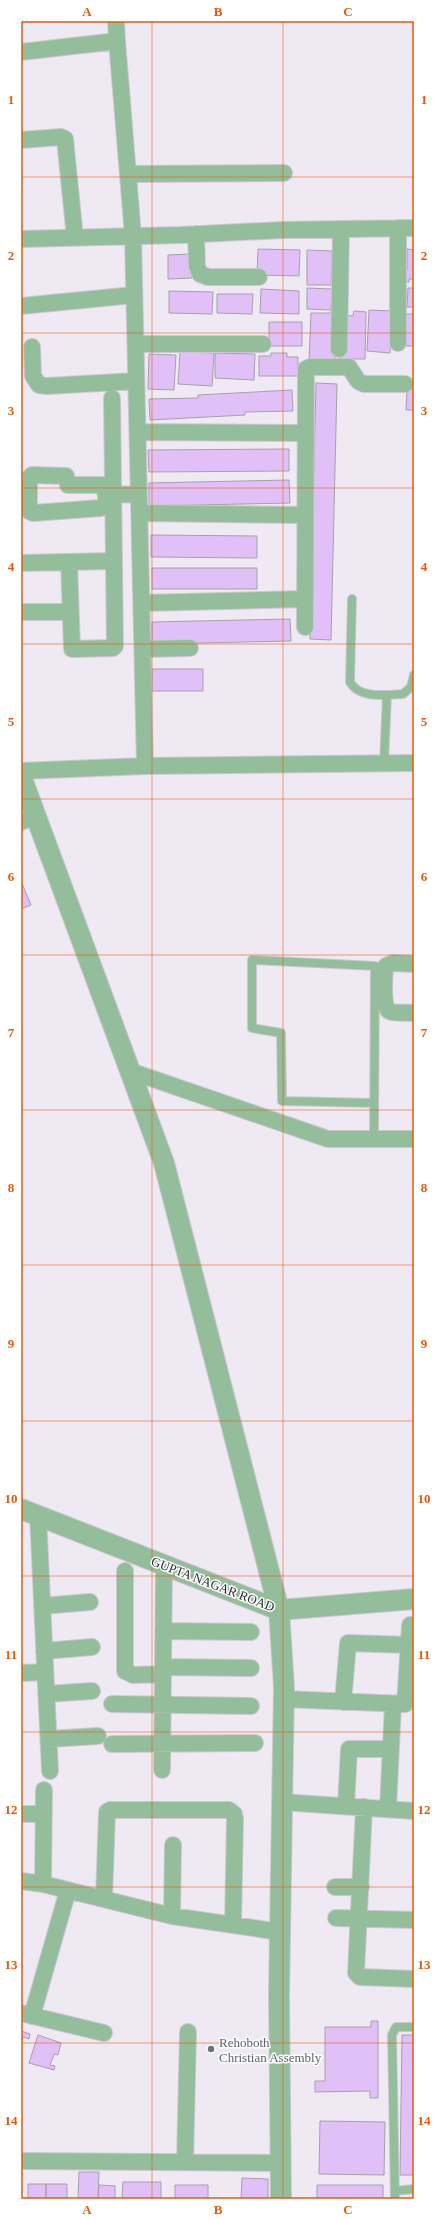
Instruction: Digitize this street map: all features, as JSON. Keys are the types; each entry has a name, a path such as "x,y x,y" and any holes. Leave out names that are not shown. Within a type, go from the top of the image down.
{"street":[{"path":"116,21 133,236 146,766"},
{"path":"21,52 117,41"},
{"path":"21,140 61,137 65,139 75,238"},
{"path":"128,174 284,173"},
{"path":"398,228 398,343"},
{"path":"21,239 414,228"},
{"path":"339,349 341,229"},
{"path":"196,234 197,266 200,274 208,277 259,277"},
{"path":"21,306 134,296"},
{"path":"136,344 263,344"},
{"path":"32,347 33,376 39,384 47,386 136,381"},
{"path":"305,627 305,373 308,367 349,367 358,381 364,384 405,384"},
{"path":"69,562 72,649 110,649 115,646 113,561 109,495 112,398"},
{"path":"138,432 305,433"},
{"path":"32,474 66,476 68,485 103,485 109,495 106,504 101,508 33,513 29,510 29,478 32,474"},
{"path":"109,495 139,494"},
{"path":"140,513 305,515"},
{"path":"21,562 113,561"},
{"path":"142,603 305,599"},
{"path":"21,612 70,612"},
{"path":"143,649 190,648"},
{"path":"21,771 146,766 414,763"},
{"path":"21,776 28,819 130,1071 164,1163 279,1610 283,1699 280,1932 281,2199"},
{"path":"414,964 393,963 386,966 384,1005 385,1008 391,1012 414,1013"},
{"path":"130,1071 328,1139 414,1139"},
{"path":"29,1512 42,1606 50,1771"},
{"name":"GUPTA NAGAR ROAD","path":"29,1512 279,1610 414,1599"},
{"path":"162,1770 164,1565"},
{"path":"125,1571 125,1671 133,1675 163,1671 251,1668"},
{"path":"42,1606 90,1602"},
{"path":"388,1809 391,1749 404,1704 411,1663 408,1645 410,1624"},
{"path":"163,1631 251,1632"},
{"path":"343,1702 348,1643 408,1645"},
{"path":"44,1651 92,1647"},
{"path":"21,1673 45,1672"},
{"path":"46,1694 92,1691"},
{"path":"283,1699 404,1704"},
{"path":"112,1704 251,1706"},
{"path":"49,1739 98,1736"},
{"path":"112,1744 255,1743"},
{"path":"346,1806 349,1749 391,1749"},
{"path":"43,1884 44,1790"},
{"path":"281,1802 414,1811"},
{"path":"364,1807 357,1976 414,1979"},
{"path":"104,1900 107,1812 110,1810 229,1810 234,1814 235,1819 233,1925"},
{"path":"21,1814 44,1814"},
{"path":"172,1916 174,1845"},
{"path":"21,1881 43,1884 172,1916 280,1932"},
{"path":"335,1887 360,1887"},
{"path":"68,1890 27,2014 104,2033"},
{"path":"336,1918 414,1920"},
{"path":"185,2162 188,2032"},
{"path":"21,2161 280,2163"}],"lane":[{"path":"352,599 350,682 353,688 363,693 387,695 407,692 411,687 414,675"},
{"path":"384,763 387,695"},
{"path":"374,1103 282,1101 281,1033 252,1028 252,960 375,966 374,1139"},
{"path":"414,2027 396,2027 392,2034 395,2195 414,2189"}],"building":[{"path":"258,249 300,250 299,276 257,275"},
{"path":"407,249 414,250 414,279 409,279 409,282 404,282 404,270 407,270"},
{"path":"307,250 332,251 331,285 307,285"},
{"path":"191,254 192,278 168,279 168,255"},
{"path":"307,288 332,289 331,310 307,309"},
{"path":"408,288 414,288 414,307 407,307"},
{"path":"261,289 299,291 299,314 260,313"},
{"path":"169,291 213,292 212,314 169,313"},
{"path":"217,294 253,294 252,314 217,313"},
{"path":"369,310 392,311 390,353 367,351"},
{"path":"354,311 366,312 365,359 341,359 342,315 353,316"},
{"path":"311,313 336,313 335,361 309,360"},
{"path":"402,314 414,314 414,346 402,346"},
{"path":"269,322 302,322 302,346 269,346"},
{"path":"180,352 214,353 212,386 178,384"},
{"path":"215,353 255,354 254,380 215,378"},
{"path":"271,353 287,353 287,357 298,357 298,376 259,376 259,356 271,356"},
{"path":"149,354 176,355 174,390 148,389"},
{"path":"316,383 337,384 331,640 310,639"},
{"path":"407,389 414,390 414,410 406,410"},
{"path":"292,390 293,411 245,412 245,415 150,420 149,399 198,398 198,395"},
{"path":"289,449 289,471 149,472 148,450"},
{"path":"289,480 290,503 149,506 149,483"},
{"path":"151,535 257,536 257,558 151,557"},
{"path":"152,568 257,568 257,589 152,589"},
{"path":"290,619 291,641 152,644 152,622"},
{"path":"152,669 203,669 203,691 152,691"},
{"path":"21,881 31,905 21,909"},
{"path":"371,2021 378,2021 378,2098 370,2098 370,2091 315,2092 315,2081 325,2081 325,2027 371,2027"},
{"path":"21,2031 30,2034 29,2039 23,2037 21,2045"},
{"path":"38,2035 61,2043 58,2055 54,2054 50,2065 55,2066 54,2070 29,2063"},
{"path":"402,2035 414,2035 414,2175 400,2175"},
{"path":"320,2121 385,2122 384,2175 319,2174"},
{"path":"79,2172 99,2172 98,2199 78,2199"},
{"path":"242,2178 268,2179 268,2199 241,2199"},
{"path":"123,2182 161,2182 161,2199 122,2199"},
{"path":"28,2184 46,2184 46,2199 28,2199"},
{"path":"46,2184 67,2184 67,2199 46,2199"},
{"path":"99,2185 115,2186 115,2199 98,2199"},
{"path":"175,2185 208,2185 208,2199 175,2199"},
{"path":"317,2185 383,2185 383,2199 317,2199"}],"place":[{"name":"Rehoboth Christian Assembly","path":"211,2049"}]}
